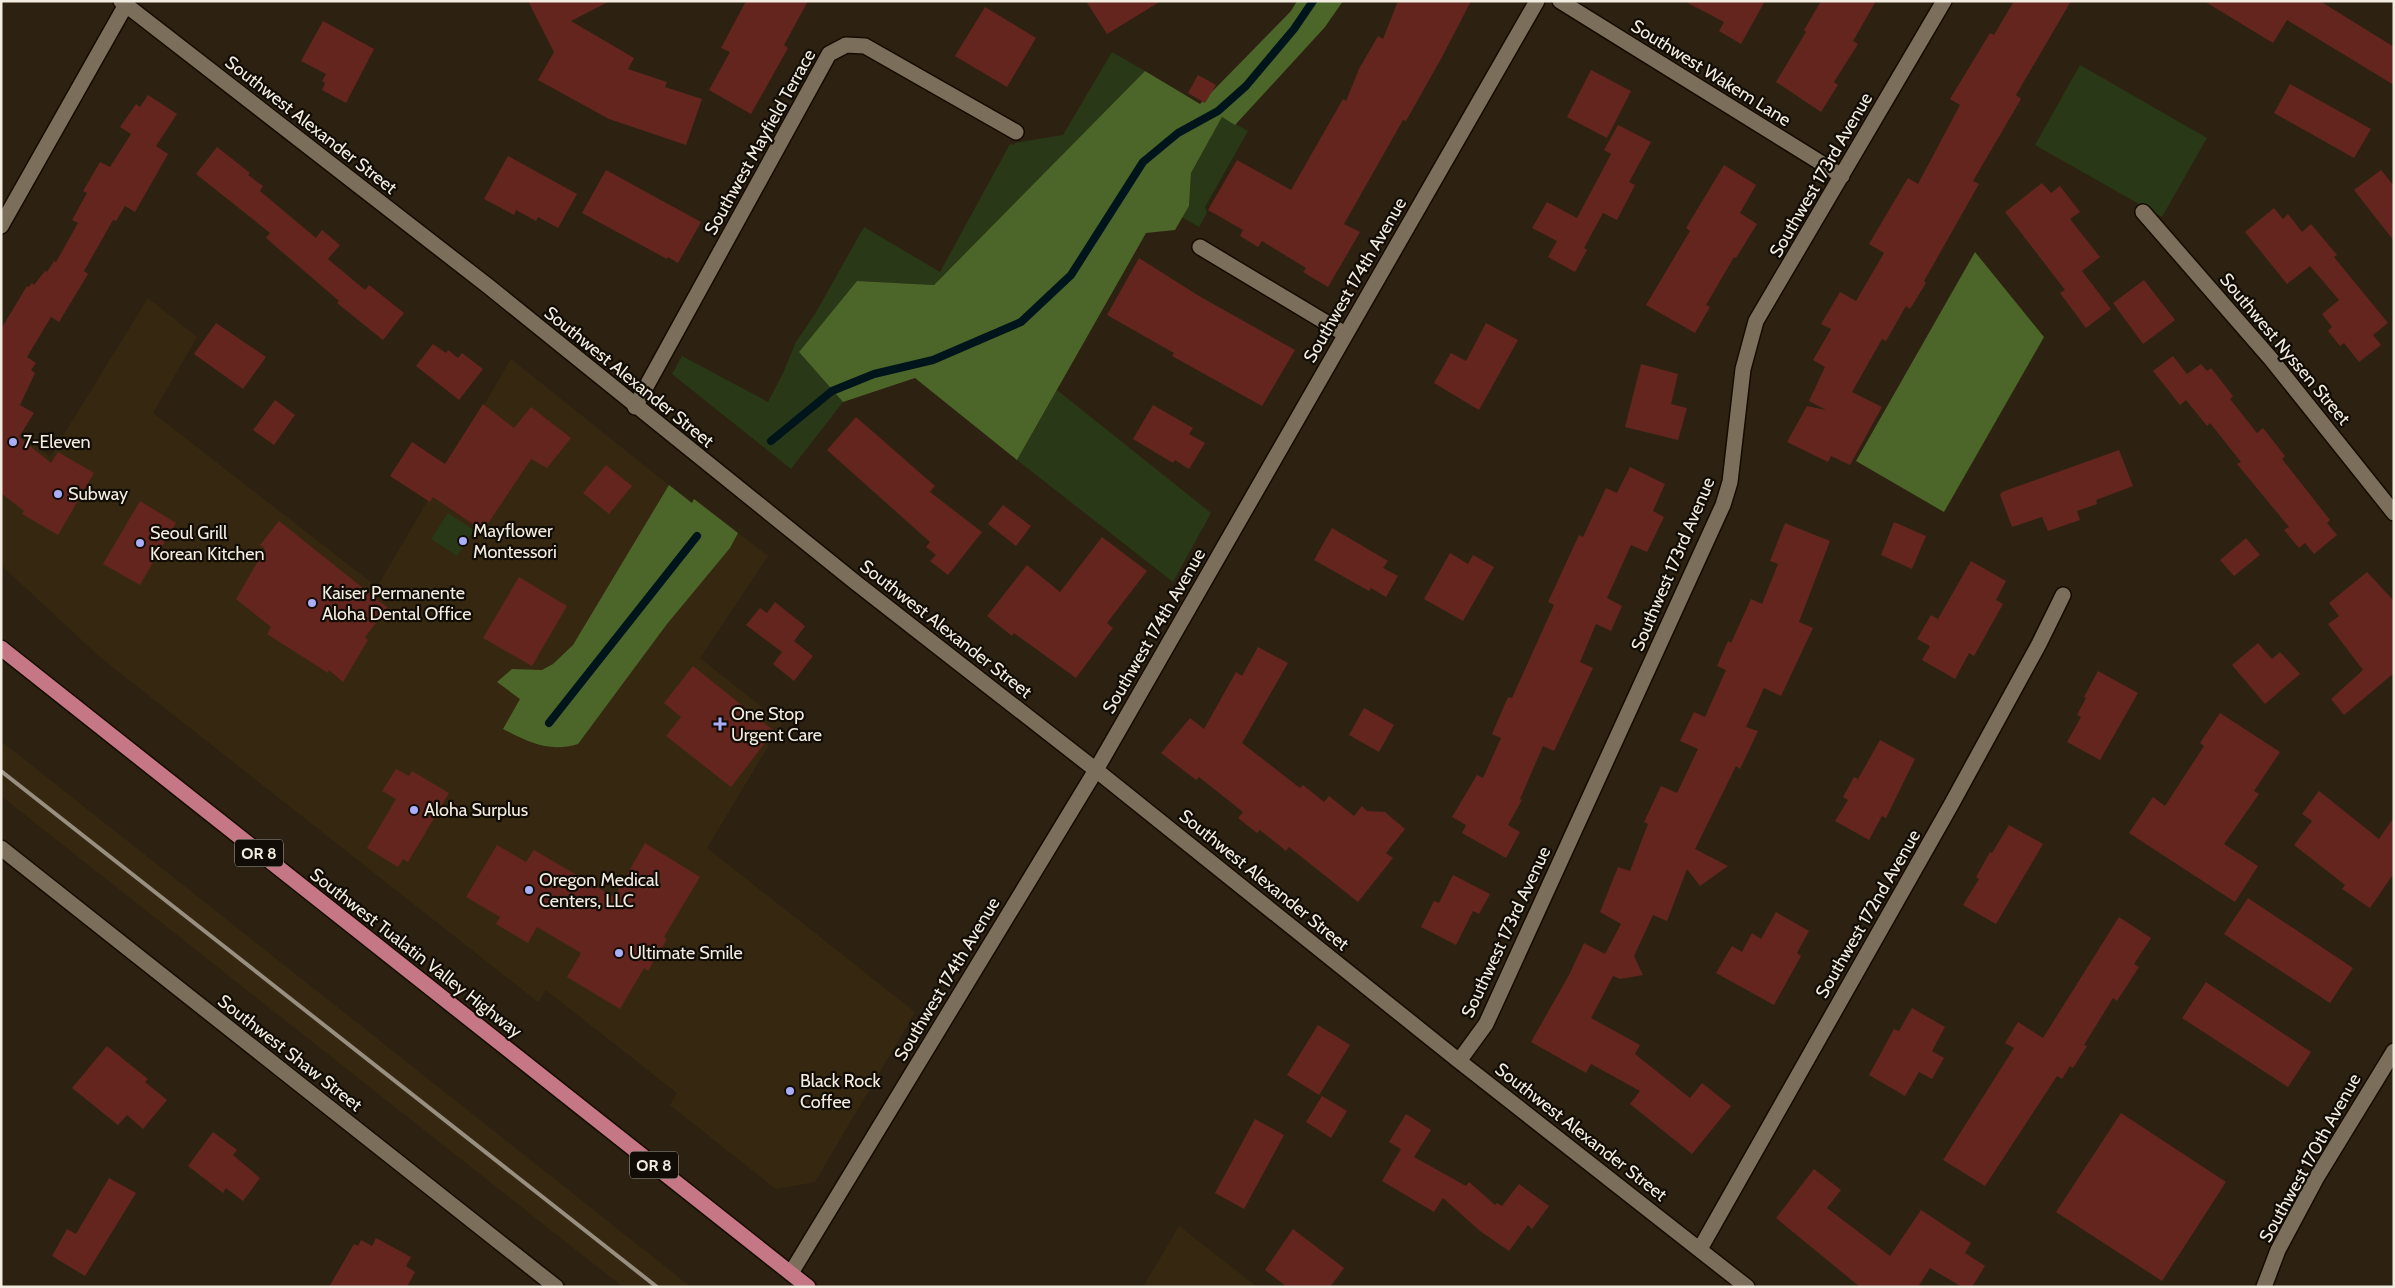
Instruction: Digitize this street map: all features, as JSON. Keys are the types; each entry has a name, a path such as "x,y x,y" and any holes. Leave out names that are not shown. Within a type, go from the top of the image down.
{"main road":[{"name":"Southwest Tualatin Valley Highway","path":"1,648 808,1287"}],"street":[{"name":"Southwest 174th Avenue","path":"791,1273 1096,770 1537,1"},
{"name":"Southwest Wakem Lane","path":"1560,1 1842,176"},
{"name":"Southwest 173rd Avenue","path":"1459,1060 1486,1024 1714,526 1730,482 1743,369 1756,321 1944,1"},
{"path":"1,226 125,3"},
{"name":"Southwest Alexander Street","path":"125,3 488,286 635,407 855,582 1096,770 1747,1287"},
{"name":"Southwest Mayfield Terrace","path":"635,407 830,54 846,45 856,44 870,48 1016,132"},
{"name":"Southwest Nyssen Street","path":"2143,212 2271,359 2394,513"},
{"path":"1200,247 1345,334"},
{"name":"Southwest 172nd Avenue","path":"1700,1249 1951,805 2039,644 2063,596"},
{"name":"Southwest Shaw Street","path":"1,848 556,1287"},
{"name":"Southwest 170th Avenue","path":"2264,1287 2278,1250 2317,1177 2394,1051"}],"shaded area":[{"path":"148,298 197,337 153,413 377,587 511,359 691,503 694,499 768,556 700,658 782,723 707,848 915,1012 815,1182 776,1189 670,1105 677,1093 546,990 538,1002 100,657 1,565 1,419 50,457"},
{"path":"1,741 691,1287 623,1287 1,796"},
{"path":"1179,1226 1257,1287 1143,1287"}],"green space":[{"path":"1297,1 1343,1 1325,27 1235,125 1222,117 1191,173 1189,206 1175,230 1146,233 1017,460 915,378 843,402 799,352 857,281 934,285 1145,71 1200,104 1291,11"},
{"path":"1112,52 1145,71 934,285 857,281 799,352 843,402 791,469 672,374 682,356 768,402 796,342 815,314 864,227 940,272 1010,144 1014,145 1015,143 1063,135"},
{"path":"2080,65 2207,138 2162,217 2035,145"},
{"path":"1222,117 1248,131 1205,207 1207,213 1199,227 1182,217 1189,206 1191,173"},
{"path":"1975,252 2044,337 1944,512 1856,461"},
{"path":"1057,390 1211,513 1173,582 1017,460"},
{"path":"669,485 692,503 694,499 738,533 730,548 667,624 578,744 548,747 530,742 503,729 520,699 497,682 512,669 542,670 553,664 573,645"},
{"path":"448,513 474,530 457,556 431,539"}],"building":[{"path":"528,1 610,1 571,21 634,58 628,69 667,82 665,87 702,99 686,145 609,119 538,80 554,52"},
{"path":"746,1 808,1 784,45 788,48 751,114 709,90 730,52 721,48"},
{"path":"1086,1 1161,1 1107,34"},
{"path":"1398,1 1471,1 1406,121 1403,120 1344,224 1360,232 1328,287 1303,272 1306,268 1262,241 1258,247 1240,236 1243,230 1208,210 1237,160 1291,190 1343,99 1346,101 1359,69 1378,36 1383,39"},
{"path":"1684,1 1765,1 1741,44 1719,31 1724,22"},
{"path":"1821,1 1876,1 1853,41 1858,44 1834,82 1838,85 1821,112 1776,82 1806,32 1804,30"},
{"path":"2014,1 2071,1 2016,95 2021,99 1973,181 1979,184 1924,281 1926,283 1910,309 1906,306 1886,341 1882,339 1852,392 1882,407 1850,465 1831,456 1828,462 1787,442 1807,406 1826,410 1809,401 1825,367 1813,360 1831,329 1821,324 1840,292 1856,301 1884,253 1869,244 1908,178 1918,184 1960,105 1950,99 1990,33 1994,35"},
{"path":"2204,1 2320,1 2394,47 2394,85 2287,20 2273,43"},
{"path":"985,7 1036,38 1007,87 955,56"},
{"path":"323,21 374,49 346,103 322,90 325,83 322,81 326,74 301,61"},
{"path":"1591,70 1631,91 1607,138 1567,117"},
{"path":"1198,75 1216,85 1205,103 1188,93"},
{"path":"2290,84 2371,129 2354,158 2274,113"},
{"path":"148,95 177,114 156,146 168,154 135,212 125,206 116,221 113,220 84,271 88,274 59,322 51,317 27,357 36,363 31,370 35,373 20,405 34,413 19,437 51,463 58,452 94,473 58,535 22,514 24,511 1,493 1,329 27,286 29,287 32,283 34,285 45,271 47,272 54,261 56,262 78,223 72,220 87,193 83,191 100,162 110,167 131,134 120,127 136,104 140,107"},
{"path":"1618,125 1651,142 1629,182 1635,185 1617,220 1603,213 1584,248 1587,250 1575,272 1548,257 1557,241 1532,228 1547,202 1577,218 1611,154 1604,150"},
{"path":"217,147 250,173 248,175 263,186 260,191 316,238 322,230 340,245 328,259 365,290 369,285 404,313 383,340 337,303 339,301 266,238 270,233 196,174"},
{"path":"508,156 577,194 558,228 538,217 536,221 516,210 514,215 484,199"},
{"path":"1724,165 1756,185 1740,213 1757,224 1736,258 1734,257 1706,305 1710,307 1695,333 1646,305 1690,231 1686,228"},
{"path":"606,170 701,222 678,263 668,257 667,259 582,213"},
{"path":"2381,170 2394,186 2394,241 2354,190"},
{"path":"2042,183 2051,193 2060,186 2080,212 2070,219 2100,257 2082,271 2111,309 2086,328 2060,293 2065,290 2005,212"},
{"path":"2274,208 2283,219 2288,214 2302,232 2311,224 2337,255 2334,257 2388,323 2373,335 2381,345 2359,362 2344,343 2340,346 2328,331 2332,327 2322,314 2339,300 2310,266 2287,284 2245,232"},
{"path":"1139,258 1199,296 1295,350 1262,406 1172,356 1174,353 1107,315"},
{"path":"2144,280 2175,320 2143,344 2113,303"},
{"path":"216,323 266,357 243,389 194,354"},
{"path":"1486,323 1518,340 1479,410 1434,383 1451,353 1466,361"},
{"path":"433,344 446,353 448,350 458,358 462,353 483,369 459,400 416,366"},
{"path":"2173,356 2187,374 2201,364 2207,371 2211,368 2233,396 2230,399 2257,433 2263,428 2285,456 2282,459 2330,520 2327,523 2337,535 2314,554 2305,543 2299,548 2284,530 2289,527 2237,464 2241,462 2210,423 2207,426 2186,400 2180,405 2153,371"},
{"path":"1641,364 1678,374 1671,404 1687,408 1678,440 1625,427"},
{"path":"275,400 295,415 274,445 253,430"},
{"path":"483,404 514,428 531,407 571,438 547,468 531,459 483,531 433,497 430,502 390,476 412,442 445,464"},
{"path":"1153,405 1193,428 1189,434 1205,443 1189,469 1175,460 1173,463 1133,439"},
{"path":"856,417 935,486 930,492 982,532 948,575 930,561 936,555 926,547 930,542 827,450"},
{"path":"2119,450 2133,486 2096,500 2097,504 2077,511 2080,520 2048,531 2042,517 2012,527 2000,495 2002,492"},
{"path":"606,465 632,486 609,514 583,493"},
{"path":"1630,467 1665,484 1653,511 1664,517 1647,552 1631,545 1607,598 1622,606 1611,631 1596,624 1580,662 1593,668 1554,751 1543,746 1520,799 1522,800 1508,825 1520,832 1506,858 1462,833 1466,825 1452,817 1477,775 1483,778 1501,738 1492,734 1508,697 1512,698 1554,605 1548,602 1579,535 1583,537 1606,488 1617,493"},
{"name":"Seoul Grill Korean Kitchen","path":"140,501 176,523 140,585 103,564"},
{"path":"1003,505 1031,526 1016,546 988,524"},
{"name":"Kaiser Permanente Aloha Dental Office","path":"279,521 388,608 365,637 368,640 343,682 329,670 328,673 267,634 271,627 236,599 265,549 260,545"},
{"path":"1894,522 1926,536 1912,569 1881,555"},
{"path":"1785,523 1830,541 1799,622 1813,628 1781,696 1764,688 1746,727 1758,731 1740,769 1736,766 1695,849 1728,866 1700,886 1687,869 1667,921 1653,915 1634,956 1643,975 1620,979 1613,976 1591,1018 1640,1045 1635,1054 1690,1098 1702,1083 1731,1106 1692,1154 1630,1104 1640,1091 1591,1064 1586,1073 1531,1042 1569,975 1584,943 1605,954 1621,924 1600,912 1618,867 1630,871 1648,824 1644,822 1661,786 1677,793 1698,749 1680,741 1694,712 1705,717 1726,670 1717,666 1728,641 1731,643 1751,599 1762,604 1778,564 1770,561"},
{"path":"1332,528 1388,561 1383,568 1398,576 1386,597 1371,588 1369,591 1314,560"},
{"path":"1102,537 1147,571 1107,623 1113,628 1076,678 1014,633 1012,636 987,616 1027,565 1060,592"},
{"path":"2246,538 2260,555 2234,576 2220,560"},
{"path":"1450,553 1468,564 1473,555 1494,567 1463,621 1424,599"},
{"path":"1971,561 2006,581 1996,600 2003,604 1974,656 1969,653 1955,679 1922,660 1930,646 1917,639 1931,615 1938,619"},
{"path":"2367,572 2394,601 2394,673 2344,715 2331,699 2363,670 2328,624 2339,616 2329,603"},
{"path":"519,577 567,606 532,666 483,638"},
{"path":"775,602 805,626 794,641 813,656 794,681 773,664 782,652 746,625 760,608 767,613"},
{"path":"2258,643 2272,659 2280,652 2300,674 2265,704 2232,665"},
{"path":"1258,647 1288,663 1242,743 1300,788 1303,785 1324,802 1329,796 1354,816 1362,806 1367,811 1385,812 1405,829 1386,853 1393,858 1358,902 1289,847 1286,851 1260,830 1257,833 1238,818 1243,812 1199,777 1196,780 1161,753 1190,718 1204,729 1236,672 1242,676"},
{"name":"One Stop Urgent Care","path":"693,666 774,731 731,787 666,736 681,717 664,703"},
{"path":"2098,671 2138,693 2100,760 2067,742 2081,717 2077,715"},
{"path":"1364,708 1394,725 1379,752 1349,735"},
{"path":"2220,713 2280,752 2254,791 2259,794 2224,844 2258,866 2235,902 2129,833 2153,797 2165,806 2204,746 2200,743"},
{"path":"1880,740 1915,759 1886,818 1882,816 1869,840 1835,821 1848,800 1843,797 1854,777 1858,779"},
{"name":"Aloha Surplus","path":"396,769 409,776 412,771 449,793 408,862 403,859 398,867 367,848 396,799 382,791"},
{"path":"2319,791 2379,839 2394,817 2394,873 2370,908 2342,889 2345,885 2294,845 2312,821 2302,814"},
{"path":"2009,825 2043,844 1996,924 1963,905 1979,879 1976,877 1990,852 1992,853"},
{"path":"645,843 700,877 664,937 667,939 648,971 644,968 620,1009 567,977 581,953 537,927 528,943 496,924 500,917 466,897 497,845 526,862 534,850 614,897"},
{"path":"1453,875 1490,894 1479,914 1473,911 1456,945 1421,927 1434,901 1439,903"},
{"path":"2248,898 2353,968 2330,1003 2224,934"},
{"path":"1776,912 1809,931 1797,953 1801,956 1774,1005 1716,973 1732,946 1742,952 1752,933 1761,939"},
{"path":"2119,917 2151,938 2134,964 2139,967 2117,1001 2113,998 2084,1045 2087,1046 2073,1068 2070,1066 2062,1079 2057,1076 1985,1186 1943,1160 2014,1048 2005,1043 2018,1022 2043,1038"},
{"path":"2206,982 2311,1052 2288,1087 2182,1018"},
{"path":"1912,1008 1945,1027 1932,1051 1944,1058 1932,1079 1919,1072 1905,1096 1869,1075 1894,1029 1899,1031"},
{"path":"1318,1025 1350,1045 1319,1095 1287,1075"},
{"path":"107,1046 148,1079 145,1082 167,1100 143,1129 127,1115 118,1125 72,1088"},
{"path":"1322,1096 1347,1111 1331,1138 1306,1122"},
{"path":"2121,1113 2226,1182 2162,1281 2056,1212"},
{"path":"1406,1114 1431,1130 1414,1157 1466,1186 1469,1182 1495,1205 1497,1203 1502,1206 1519,1184 1549,1206 1532,1229 1528,1225 1509,1251 1480,1231 1443,1198 1434,1212 1382,1181 1401,1149 1389,1142"},
{"path":"1255,1119 1284,1135 1244,1209 1215,1193"},
{"path":"213,1132 237,1150 233,1155 260,1178 243,1201 226,1188 223,1193 188,1166"},
{"path":"1814,1169 1841,1190 1827,1208 1890,1256 1921,1210 1971,1243 1965,1253 1985,1266 1972,1287 1962,1287 1930,1268 1918,1287 1860,1287 1776,1218"},
{"path":"109,1178 136,1193 85,1276 52,1256 67,1229 76,1234"},
{"path":"1293,1229 1344,1268 1330,1287 1287,1287 1265,1270"},
{"path":"376,1238 411,1257 406,1266 415,1272 407,1287 329,1287 354,1244 358,1246 361,1240 372,1246"}],"waterway":[{"path":"771,441 832,391 874,374 933,360 1021,322 1071,275 1143,162 1178,133 1218,111 1246,86 1294,29 1313,1"},
{"path":"549,723 697,536"}],"railway":[{"path":"1,771 657,1287"}],"place":[{"name":"7-Eleven","path":"13,442"},
{"name":"Subway","path":"58,494"},
{"name":"Mayflower Montessori","path":"463,541"},
{"name":"Seoul Grill Korean Kitchen","path":"140,543"},
{"name":"Kaiser Permanente Aloha Dental Office","path":"312,603"},
{"name":"One Stop Urgent Care","path":"720,724"},
{"name":"Aloha Surplus","path":"414,810"},
{"name":"Oregon Medical Centers, LLC","path":"529,890"},
{"name":"Ultimate Smile","path":"619,953"},
{"name":"Black Rock Coffee","path":"790,1091"}]}
